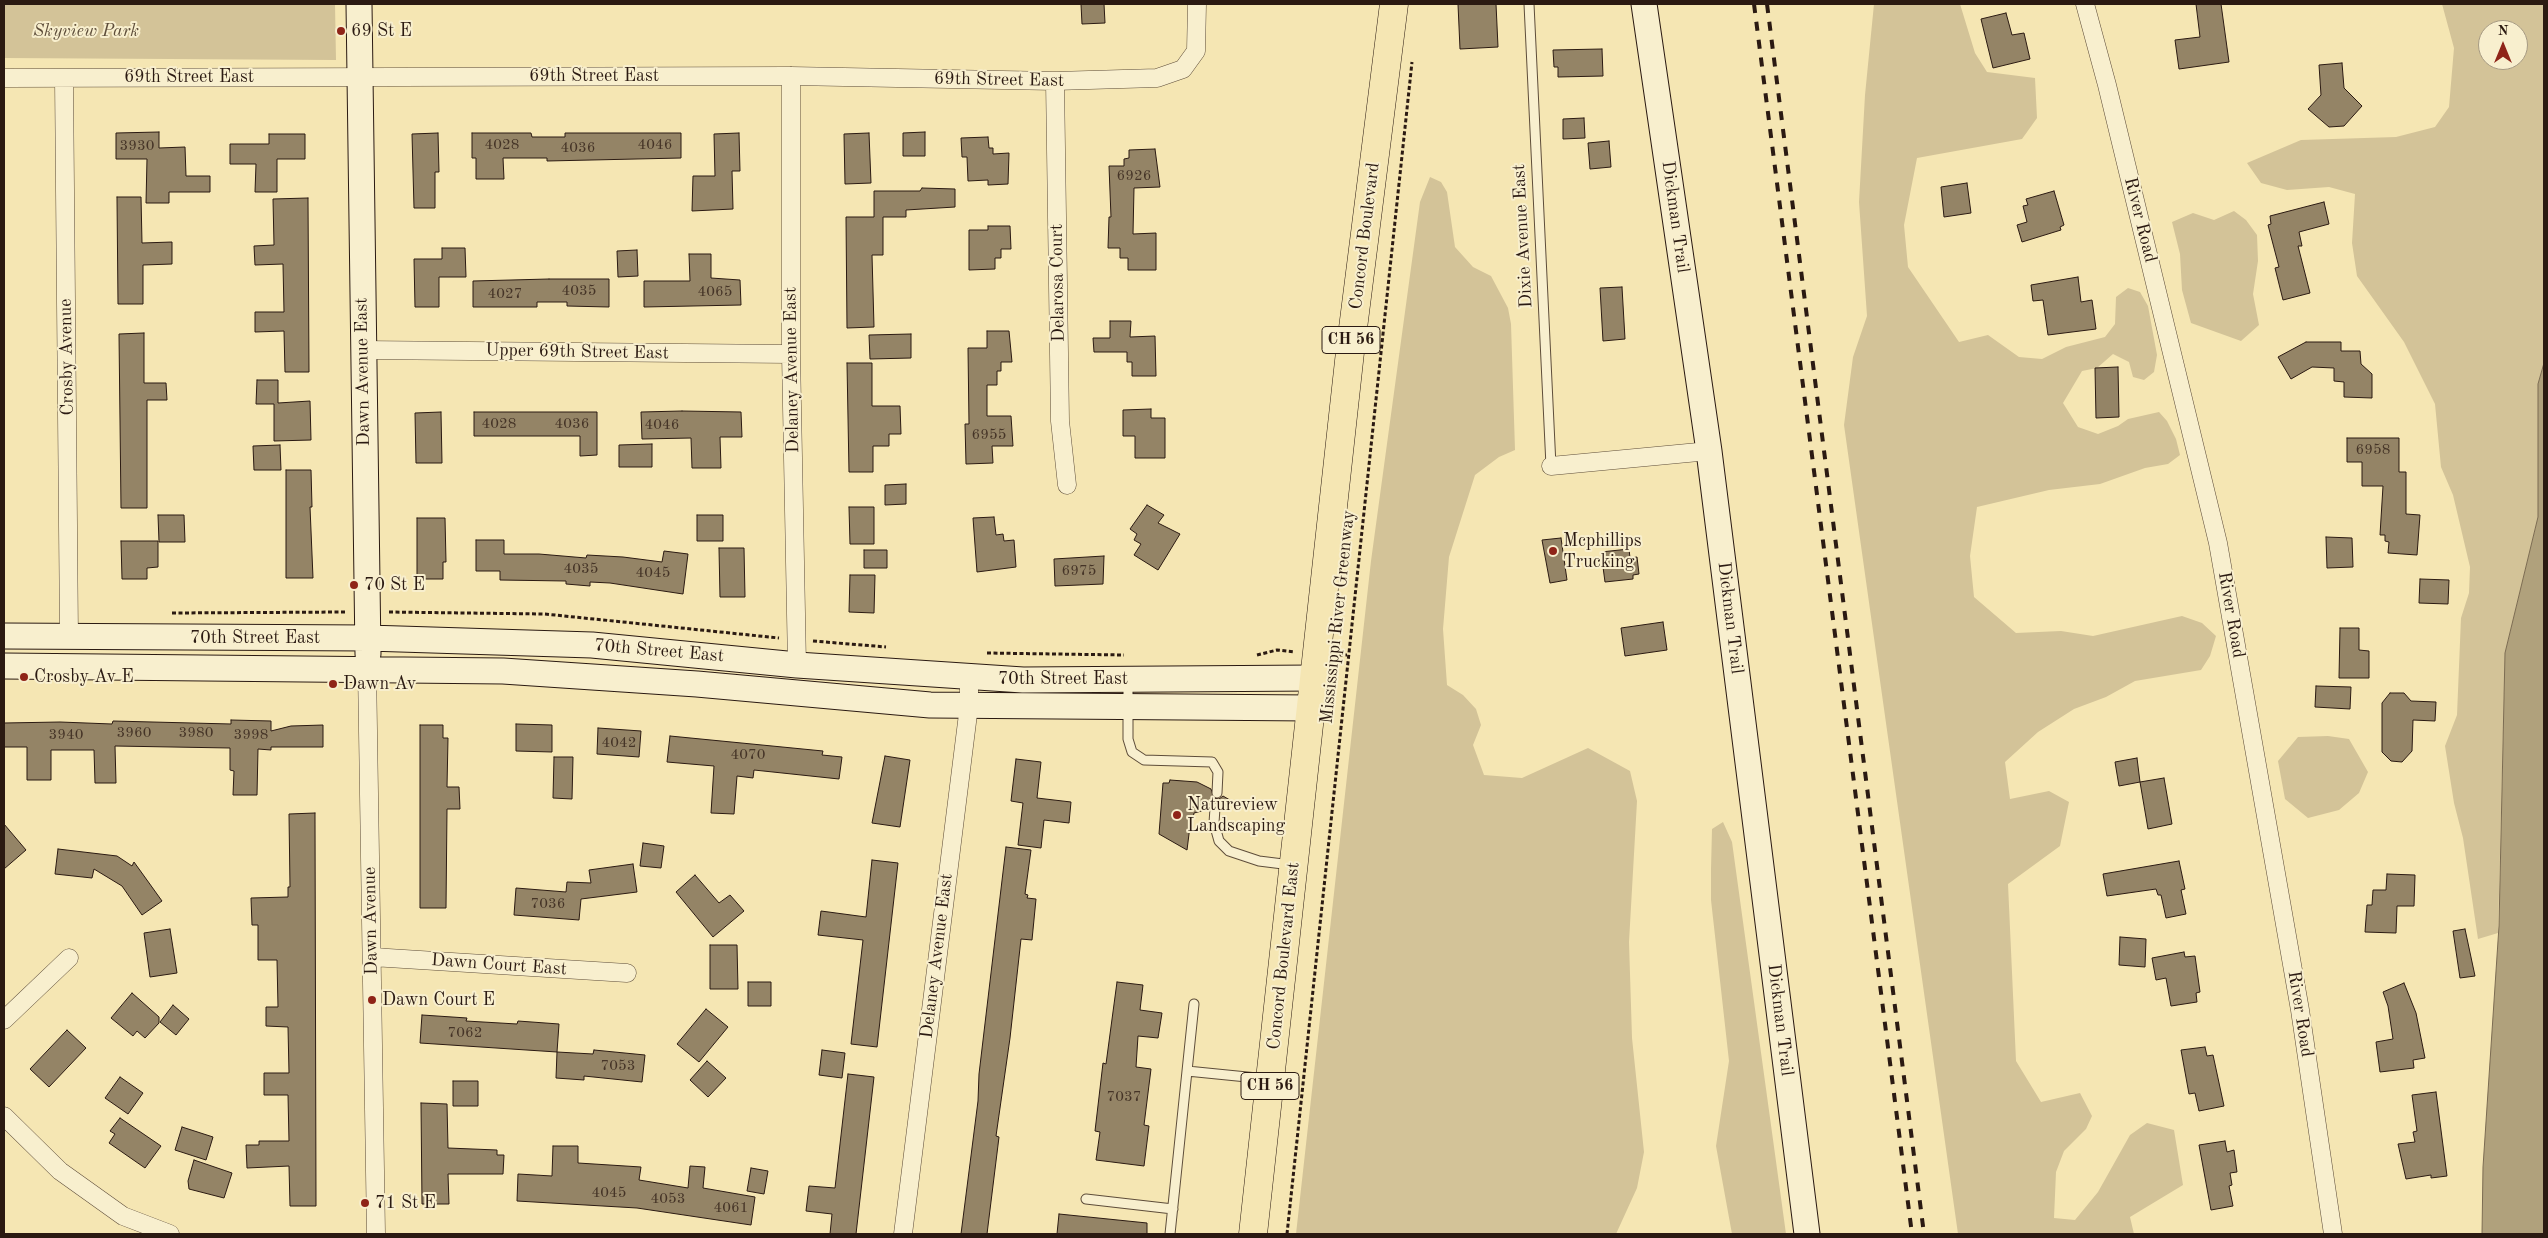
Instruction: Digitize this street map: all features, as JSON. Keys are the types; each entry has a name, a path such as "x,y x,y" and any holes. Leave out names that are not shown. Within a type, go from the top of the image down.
{"main road":[{"name":"Dawn Avenue East","path":"359,4 367,668"},
{"name":"Concord Boulevard","path":"1314,678 1350,352 1394,4"},
{"name":"Dickman Trail","path":"1644,4 1709,451 1807,1234"},
{"name":"70th Street East","path":"4,636 368,638 592,645 797,665 969,678 1023,680 1314,678"},
{"name":"70th Street East","path":"4,666 367,668 503,671 602,677 930,705 1311,708"},
{"name":"Concord Boulevard East","path":"1254,1234 1314,678"}],"street":[{"name":"69th Street East","path":"4,78 791,76 1055,81 1157,78 1183,69 1196,51 1197,4"},
{"name":"River Road","path":"2085,4 2107,85 2218,543 2300,1010 2333,1234"},
{"name":"Delaney Avenue East","path":"791,76 791,354 797,665"},
{"name":"Crosby Avenue","path":"64,78 69,636"},
{"name":"Delarosa Court","path":"1055,81 1060,421 1067,485"},
{"name":"Upper 69th Street East","path":"362,350 791,354"},
{"path":"1551,466 1709,451"},
{"name":"Dawn Avenue","path":"367,668 376,1234"},
{"name":"Delaney Avenue East","path":"903,1234 969,706 969,678"},
{"name":"Dawn Court East","path":"372,957 626,973"},
{"path":"4,1020 69,958"},
{"path":"4,1116 60,1171 123,1216 170,1234"}],"lane":[{"name":"Dixie Avenue East","path":"1529,4 1551,466"},
{"path":"1128,679 1128,739 1132,752 1144,760 1212,762 1218,772 1217,793"},
{"path":"1215,808 1214,823 1219,841 1228,851 1259,861 1294,865"},
{"path":"1170,1234 1194,1004"},
{"path":"1187,1071 1271,1079"},
{"path":"1086,1198 1173,1209"}],"path":[{"name":"Mississippi River Greenway","path":"1287,1234 1316,974 1349,636 1413,53"}],"green space":[{"name":"Skyview Park","path":"4,4 335,4 336,60 4,58"},
{"path":"1874,4 1960,4 1975,53 1987,72 2035,78 2037,118 2022,139 1917,158 1904,225 1908,267 1959,342 1988,335 2019,357 2042,359 2066,347 2105,337 2115,324 2116,297 2128,288 2140,292 2148,306 2157,355 2154,372 2144,380 2133,377 2129,362 2113,354 2097,368 2082,371 2063,403 2078,427 2098,434 2118,426 2128,419 2159,412 2167,421 2176,439 2180,455 2168,464 2145,468 2100,484 2049,490 1977,507 1970,556 1974,597 2016,633 2061,631 2093,636 2182,616 2202,623 2216,636 2210,656 2201,670 2135,681 2106,697 2074,709 2038,732 2005,762 2010,799 2049,791 2069,802 2060,846 2008,884 2016,1061 2041,1102 2080,1093 2092,1116 2086,1129 2064,1151 2056,1172 2054,1218 2075,1220 2098,1192 2130,1135 2147,1123 2174,1130 2183,1185 2130,1217 2134,1234 1958,1234 1844,425 1853,357 1867,316 1859,202 1865,95"},
{"path":"2442,4 2544,4 2544,363 2538,384 2538,517 2505,653 2498,933 2478,939 2463,838 2454,803 2445,746 2457,715 2461,618 2469,593 2470,567 2453,495 2441,467 2435,404 2404,342 2357,276 2352,243 2355,194 2329,187 2287,190 2261,183 2247,163 2301,140 2396,137 2435,127 2449,107 2454,48"},
{"path":"1430,177 1441,182 1447,192 1455,247 1473,267 1491,276 1508,308 1511,324 1515,450 1499,457 1475,475 1449,557 1443,629 1447,685 1463,695 1476,709 1481,725 1473,745 1484,775 1522,778 1588,748 1630,771 1637,801 1629,942 1632,1038 1644,1152 1637,1188 1616,1234 1296,1234 1371,561 1420,202"},
{"path":"2234,211 2246,220 2257,235 2258,261 2253,294 2259,325 2241,341 2191,323 2182,290 2180,254 2172,222 2193,213 2214,220"},
{"path":"2328,736 2349,739 2368,772 2359,793 2339,810 2308,818 2285,799 2278,761 2298,737"},
{"path":"1723,822 1732,842 1786,1234 1732,1234 1716,1146 1729,1061 1711,900 1712,829"}],"shaded area":[{"path":"2544,363 2544,1234 2482,1234 2483,1167 2499,926 2505,653 2538,517 2538,384"}],"building":[{"path":"1081,4 1104,4 1105,23 1082,24"},
{"path":"1458,4 1496,4 1498,47 1460,49"},
{"path":"2196,4 2221,4 2229,62 2179,69 2175,40 2200,37"},
{"path":"2006,13 2012,35 2024,33 2030,59 1993,68 1981,19"},
{"path":"1602,49 1603,76 1558,77 1558,67 1554,67 1553,50"},
{"path":"2342,63 2344,88 2362,106 2344,126 2329,127 2308,109 2321,95 2319,65"},
{"path":"1584,118 1585,138 1563,139 1563,119"},
{"path":"159,132 159,148 185,147 186,176 210,176 210,192 169,192 169,203 146,203 147,159 116,159 116,133"},
{"path":"925,132 925,156 903,156 903,133"},
{"path":"438,133 439,172 435,172 435,208 414,208 412,134"},
{"path":"472,133 531,133 532,137 565,137 565,133 681,133 681,158 547,161 547,158 503,158 504,179 476,179 476,158 472,158"},
{"path":"739,133 740,171 732,171 733,209 692,211 693,176 715,176 714,134"},
{"path":"869,133 871,183 845,184 844,134"},
{"path":"269,134 305,134 305,159 277,159 277,192 255,192 256,164 230,164 230,144 269,144"},
{"path":"988,137 989,148 993,148 993,154 1009,153 1008,184 988,185 988,180 968,181 967,157 962,157 961,138"},
{"path":"1609,141 1611,167 1590,169 1588,143"},
{"path":"1155,149 1160,187 1134,188 1133,234 1156,233 1156,270 1128,270 1128,258 1120,258 1120,248 1108,248 1109,217 1111,217 1109,166 1124,166 1124,159 1129,158 1129,150"},
{"path":"1967,183 1971,213 1944,217 1941,187"},
{"path":"922,188 955,189 955,207 906,210 906,217 883,217 883,255 872,255 874,327 847,328 846,217 874,217 874,191 920,191"},
{"path":"2054,191 2064,225 2060,227 2061,230 2022,242 2017,225 2027,222 2023,206 2028,205 2026,199"},
{"path":"117,197 141,197 142,243 172,242 172,264 143,265 143,304 118,304"},
{"path":"308,198 309,372 285,372 284,331 255,332 255,312 284,312 283,264 255,265 254,246 274,245 273,199"},
{"path":"2324,202 2329,224 2299,232 2302,246 2298,246 2310,293 2283,300 2275,268 2279,267 2268,225 2271,224 2270,216"},
{"path":"988,226 1010,226 1011,249 1001,249 1001,258 995,258 995,269 969,270 969,230 988,230"},
{"path":"442,248 465,248 466,277 439,277 439,307 415,307 414,259 442,259"},
{"path":"637,250 638,276 618,277 617,251"},
{"path":"689,254 711,254 711,278 740,280 741,305 644,307 644,281 690,281"},
{"path":"2078,277 2081,302 2092,300 2096,329 2048,335 2043,300 2033,301 2031,285"},
{"path":"609,279 609,307 567,306 567,302 537,302 537,307 473,307 473,281"},
{"path":"1622,287 1625,339 1603,341 1600,288"},
{"path":"1110,321 1131,321 1130,337 1155,336 1156,376 1132,376 1132,362 1127,362 1127,352 1094,352 1093,338 1110,338"},
{"path":"987,331 1009,331 1012,362 1001,362 1001,371 997,371 997,385 987,385 987,416 1011,416 1013,446 992,446 993,463 966,464 965,424 969,424 968,348 987,348"},
{"path":"144,333 144,383 166,383 167,400 147,400 147,508 121,508 119,334"},
{"path":"911,334 911,358 870,359 869,335"},
{"path":"2306,342 2341,342 2341,351 2360,351 2361,364 2372,374 2372,398 2344,397 2344,382 2334,381 2334,368 2312,367 2291,379 2278,357"},
{"path":"847,363 872,363 872,406 900,406 901,434 889,434 889,446 873,446 873,472 849,472"},
{"path":"2118,367 2119,417 2096,418 2095,368"},
{"path":"257,380 278,380 278,403 310,401 311,440 274,441 274,404 256,404"},
{"path":"1151,409 1151,418 1165,418 1165,458 1135,458 1135,436 1123,436 1123,410"},
{"path":"441,412 442,463 416,463 415,413"},
{"path":"474,412 597,412 597,455 580,456 580,436 474,436"},
{"path":"641,412 741,412 742,437 720,437 721,468 692,468 691,438 642,439"},
{"path":"2347,438 2399,438 2399,472 2406,472 2406,514 2420,515 2417,555 2388,553 2389,542 2385,541 2385,535 2380,535 2383,486 2362,486 2362,462 2347,462"},
{"path":"652,444 652,467 619,467 619,445"},
{"path":"280,445 281,470 254,470 253,446"},
{"path":"286,470 311,470 312,507 310,507 313,578 286,578"},
{"path":"906,484 906,504 885,505 885,485"},
{"path":"1147,505 1164,515 1158,523 1180,534 1158,570 1134,555 1141,544 1134,540 1137,534 1130,529"},
{"path":"849,507 874,507 874,544 850,544"},
{"path":"158,515 184,515 185,542 159,542"},
{"path":"697,515 723,515 723,541 697,541"},
{"path":"994,517 996,535 1003,534 1004,541 1014,540 1016,567 977,572 973,518"},
{"path":"417,518 445,518 446,562 443,562 443,579 417,579"},
{"path":"2326,537 2352,538 2353,567 2327,568"},
{"name":"Mcphillips Trucking","path":"1561,538 1567,580 1550,583 1542,540"},
{"path":"476,540 504,540 504,554 539,554 586,558 587,555 662,562 664,551 688,554 683,594 610,583 590,582 590,586 566,584 566,581 500,580 500,571 476,571"},
{"path":"121,541 158,541 158,567 147,568 147,579 122,579"},
{"path":"719,548 744,548 745,597 720,597"},
{"path":"1629,549 1630,558 1637,557 1639,574 1633,575 1633,579 1605,582 1601,552"},
{"path":"864,550 887,550 887,568 864,568"},
{"path":"1104,556 1103,584 1055,586 1054,559"},
{"path":"850,575 875,575 874,613 849,612"},
{"path":"2420,579 2449,580 2448,604 2419,603"},
{"path":"1663,622 1667,650 1625,656 1621,628"},
{"path":"2340,628 2359,628 2359,650 2369,651 2369,678 2339,678"},
{"path":"2316,686 2351,687 2350,709 2315,707"},
{"path":"2390,693 2404,693 2411,701 2436,702 2435,721 2413,720 2412,751 2402,762 2391,761 2382,752 2382,703"},
{"path":"231,720 271,721 271,731 291,726 323,725 323,747 271,747 271,750 258,749 257,795 233,795 234,771 230,770 230,748 115,746 116,783 95,783 94,750 51,750 51,780 27,780 27,747 4,747 4,723 60,722 112,724 113,721 231,724"},
{"path":"516,724 552,725 552,752 516,751"},
{"path":"420,725 443,725 443,738 448,738 447,787 459,787 460,809 447,809 446,908 420,908"},
{"path":"598,728 641,731 639,757 597,754"},
{"path":"670,736 823,751 822,755 842,757 839,779 754,770 753,778 737,776 734,814 711,813 714,766 667,762"},
{"path":"885,756 910,760 900,827 872,823"},
{"path":"554,757 573,757 572,799 553,798"},
{"path":"2137,758 2140,782 2119,786 2115,762"},
{"path":"1016,759 1041,762 1037,798 1071,802 1069,823 1044,820 1041,848 1018,845 1023,803 1011,801"},
{"path":"2164,778 2172,824 2148,829 2140,782"},
{"name":"Natureview Landscaping","path":"1170,780 1197,782 1211,789 1214,798 1219,799 1223,796 1235,803 1221,806 1213,802 1209,809 1194,813 1193,818 1191,818 1187,850 1159,834 1163,783 1169,783"},
{"path":"315,813 316,1206 290,1206 289,1166 247,1168 246,1145 259,1145 259,1141 289,1141 288,1095 264,1095 264,1073 289,1073 288,1027 266,1026 266,1007 278,1007 277,960 258,960 258,925 252,925 251,898 288,897 288,887 290,887 289,814"},
{"path":"4,824 26,850 4,869"},
{"path":"643,843 664,846 661,868 640,866"},
{"path":"1006,847 1031,850 1025,894 1028,895 1027,898 1036,899 1032,940 1021,939 1010,1038 996,1136 999,1137 987,1234 961,1234 978,1101 979,1074"},
{"path":"58,849 117,856 132,866 134,862 162,901 142,915 122,886 94,869 92,878 55,874"},
{"path":"872,860 898,863 877,1047 851,1044 863,940 818,935 821,911 866,917"},
{"path":"2179,861 2185,889 2181,890 2186,914 2166,918 2161,895 2158,895 2156,889 2107,896 2103,874"},
{"path":"633,864 637,892 581,899 579,920 514,915 516,888 566,892 567,882 591,883 589,870"},
{"path":"2387,874 2415,875 2414,906 2397,906 2396,933 2365,932 2367,905 2372,905 2373,890 2386,890"},
{"path":"695,875 719,903 730,895 744,911 713,937 676,892"},
{"path":"170,929 177,973 150,977 144,933"},
{"path":"2465,929 2475,976 2460,978 2453,931"},
{"path":"2120,937 2146,939 2145,967 2119,965"},
{"path":"710,945 737,945 738,989 710,989"},
{"path":"2184,952 2185,957 2195,956 2200,992 2196,993 2197,1002 2171,1006 2166,978 2156,980 2152,958"},
{"path":"748,982 771,982 771,1006 748,1006"},
{"path":"1117,982 1143,985 1140,1010 1162,1013 1158,1038 1138,1036 1136,1067 1151,1069 1144,1125 1149,1126 1144,1166 1096,1160 1100,1132 1095,1131 1103,1063 1106,1064"},
{"path":"2404,983 2416,1013 2425,1058 2413,1060 2414,1068 2380,1072 2376,1042 2393,1039 2388,1006 2383,992"},
{"path":"132,993 159,1017 159,1023 145,1038 137,1031 133,1036 111,1018"},
{"path":"173,1005 189,1019 176,1035 160,1022"},
{"path":"706,1009 728,1027 699,1062 677,1044"},
{"path":"422,1015 467,1018 466,1021 517,1024 518,1021 559,1024 557,1052 420,1043"},
{"path":"67,1030 86,1048 49,1087 30,1069"},
{"path":"2205,1047 2207,1056 2213,1055 2224,1106 2199,1111 2195,1093 2189,1094 2181,1050"},
{"path":"594,1050 645,1055 642,1082 584,1076 584,1080 556,1078 557,1052 593,1054"},
{"path":"822,1050 845,1053 842,1078 819,1075"},
{"path":"707,1061 726,1078 708,1097 690,1080"},
{"path":"848,1074 874,1077 856,1234 830,1234 832,1214 806,1211 809,1186 835,1188"},
{"path":"120,1077 143,1093 128,1114 105,1098"},
{"path":"453,1081 478,1081 478,1106 453,1106"},
{"path":"2436,1092 2447,1176 2431,1178 2431,1175 2406,1179 2398,1144 2415,1142 2413,1132 2417,1131 2412,1095"},
{"path":"421,1103 447,1104 448,1148 497,1150 497,1155 504,1155 503,1174 448,1174 449,1204 422,1204"},
{"path":"120,1118 161,1146 145,1168 109,1143 115,1134 110,1131"},
{"path":"182,1127 213,1137 206,1160 175,1150"},
{"path":"2225,1141 2227,1152 2234,1150 2237,1172 2230,1173 2232,1185 2229,1186 2233,1206 2211,1210 2199,1145"},
{"path":"553,1146 578,1146 578,1163 641,1167 639,1180 688,1188 690,1166 705,1167 703,1188 755,1197 751,1225 637,1208 517,1201 518,1174 552,1176"},
{"path":"194,1160 232,1173 224,1198 189,1189 188,1181"},
{"path":"751,1168 768,1171 764,1194 747,1191"},
{"path":"1059,1214 1147,1223 1147,1234 1057,1234"}],"railway":[{"path":"1754,4 1912,1234"},
{"path":"1767,4 1924,1234"}],"place":[{"name":"69 St E","path":"341,31"},
{"name":"Mcphillips Trucking","path":"1553,551"},
{"name":"70 St E","path":"354,585"},
{"name":"Crosby Av E","path":"24,677"},
{"name":"Dawn Av","path":"333,684"},
{"name":"Natureview Landscaping","path":"1177,815"},
{"name":"Dawn Court E","path":"372,1000"},
{"name":"71 St E","path":"365,1203"}]}
